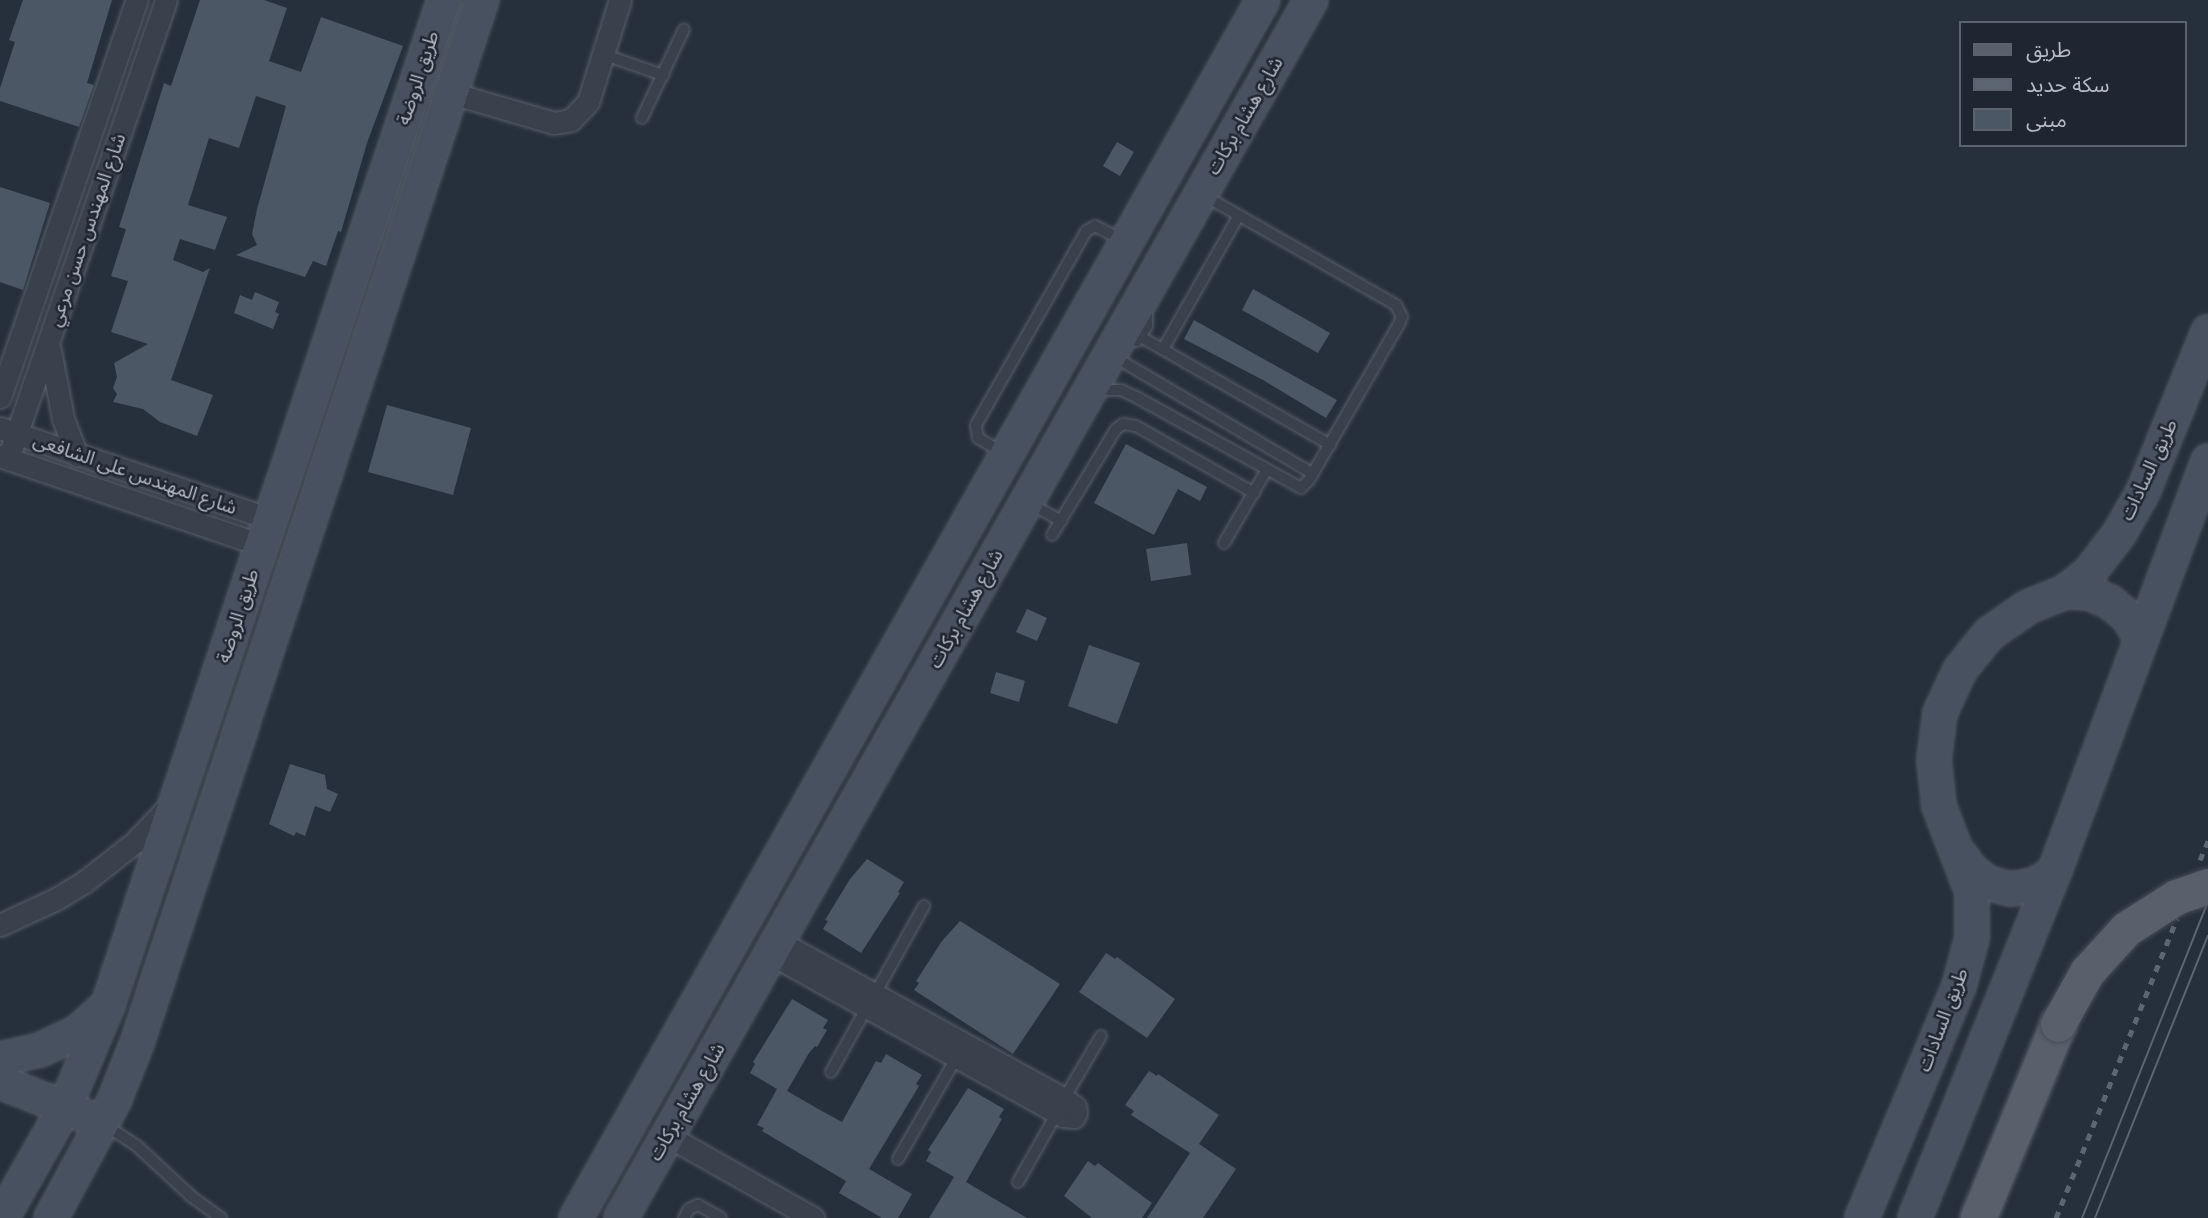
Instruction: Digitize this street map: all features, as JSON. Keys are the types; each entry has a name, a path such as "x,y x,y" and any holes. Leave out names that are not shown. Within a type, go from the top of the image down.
{"main road":[{"path":"1978,1218 2058,1024 2087,972 2126,929 2176,897 2208,886"}],"street":[{"name":"شارع المهندس حسن مرعي","path":"0,397 137,0"},
{"name":"شارع المهندس حسن مرعي","path":"4,458 8,431 49,341 166,0"},
{"name":"طريق الروضة","path":"2,1218 65,1107 108,1005 444,0"},
{"name":"طريق الروضة","path":"51,1218 102,1124 136,1043 482,0"},
{"path":"451,93 546,121 563,122 578,115 588,102 620,0"},
{"name":"شارع هشام بركات","path":"576,1218 1263,0"},
{"name":"شارع هشام بركات","path":"625,1212 1311,0"},
{"path":"394,150 409,164 428,160"},
{"path":"365,238 375,232 386,232 400,246"},
{"name":"طريق السادات","path":"1862,1218 1959,986 1972,938 1972,892 1958,849 1939,806 1934,760 1940,713 1959,670 1989,634 2028,607 2065,592 2089,573 2132,513 2153,469 2208,332"},
{"path":"0,347 22,334"},
{"path":"49,341 59,406 77,455"},
{"name":"شارع المهندس على الشافعى","path":"8,431 77,455 266,532"},
{"name":"شارع المهندس على الشافعى","path":"4,458 266,532"},
{"path":"1915,1218 2054,873 2208,461"},
{"path":"2065,592 2089,593 2110,602 2128,617 2140,637"},
{"path":"847,737 884,755"},
{"path":"0,925 56,900 93,876 135,842 178,795"},
{"path":"1958,849 1970,869 1988,883 2011,889 2034,885 2054,873"},
{"path":"775,947 1060,1106"},
{"path":"1959,986 1968,978 1979,975 1990,979 1998,987 2002,998"},
{"path":"871,1001 957,1057 1060,1106"},
{"path":"0,1059 40,1050 78,1032 108,1005"},
{"path":"0,1082 102,1124"},
{"path":"668,1136 813,1218"},
{"path":"594,1187 625,1212"}],"lane":[{"path":"642,118 684,29"},
{"path":"602,54 663,75"},
{"path":"1090,390 1121,390 1301,488 1313,474 1399,324 1402,317 1396,305 1201,194"},
{"path":"1163,349 1238,215"},
{"path":"1006,454 978,438 975,432 986,407 1086,231 1095,226 1126,242"},
{"path":"1111,353 1133,344 1141,337 1149,316 1142,297"},
{"path":"1141,337 1330,444"},
{"path":"1111,353 1313,474"},
{"path":"1052,535 1116,429 1123,424 1136,426 1254,493"},
{"path":"1224,543 1266,471"},
{"path":"1027,502 1061,521"},
{"path":"831,1072 924,906"},
{"path":"1018,1181 1101,1036"},
{"path":"898,1158 957,1057"},
{"path":"102,1124 137,1146 191,1198 221,1218"},
{"path":"684,1218 689,1209 698,1205 721,1218"}],"building":[{"path":"23,0 112,0 87,83 94,85 79,127 0,101 0,88 15,42 9,40"},
{"path":"200,0 264,0 287,8 269,61 301,72 321,17 403,46 367,143 341,232 338,231 326,266 313,261 305,277 236,255 257,245 252,234 257,209 286,106 256,96 239,148 209,138 188,205 227,217 215,250 180,239 173,260 203,272 210,268 171,380 213,395 197,436 160,422 143,409 113,402 117,394 113,388 117,377 114,363 148,344 111,332 128,281 111,276 126,229 119,227 164,83 171,86"},
{"path":"1117,142 1134,152 1120,176 1103,166"},
{"path":"0,187 50,203 23,290 0,282"},
{"path":"1253,289 1330,333 1318,353 1242,310"},
{"path":"255,292 279,302 275,312 279,314 273,329 234,313 240,295 252,300"},
{"path":"1194,320 1337,400 1326,418 1263,380 1184,339"},
{"path":"387,405 471,428 453,495 368,472"},
{"path":"1126,444 1207,487 1200,501 1178,489 1154,535 1094,503"},
{"path":"1187,543 1191,575 1151,581 1146,549"},
{"path":"1027,609 1047,618 1037,641 1016,632"},
{"path":"1089,645 1140,663 1117,724 1068,706"},
{"path":"996,672 1025,681 1019,702 990,693"},
{"path":"290,764 325,775 327,789 338,794 330,812 315,806 305,836 296,832 294,836 269,824"},
{"path":"867,859 904,882 898,892 900,893 861,953 823,929 828,921 825,920 850,879"},
{"path":"960,921 1060,984 1013,1054 914,990 919,983 916,981 942,941"},
{"path":"1106,953 1115,959 1117,957 1175,999 1147,1038 1079,992"},
{"path":"792,999 828,1020 823,1028 827,1030 817,1047 809,1053 787,1091 842,1122 876,1061 881,1063 886,1054 922,1075 916,1084 919,1086 869,1169 912,1194 898,1218 882,1218 839,1193 846,1181 762,1131 764,1128 757,1125 777,1089 750,1073 755,1064 753,1062"},
{"path":"1149,1071 1157,1076 1158,1074 1219,1115 1199,1144 1236,1169 1203,1218 1147,1218 1190,1153 1131,1115 1134,1111 1125,1105"},
{"path":"968,1088 1004,1109 999,1117 1002,1119 966,1182 1027,1218 929,1218 954,1177 926,1161 931,1152 928,1150"},
{"path":"1088,1161 1095,1166 1098,1163 1152,1203 1142,1218 1092,1218 1064,1196"}],"tram line":[{"path":"2082,1218 2206,906"},
{"path":"2095,1218 2208,936"}],"railway":[{"path":"2200,860 2208,841"},
{"path":"2056,1218 2177,918"}]}
